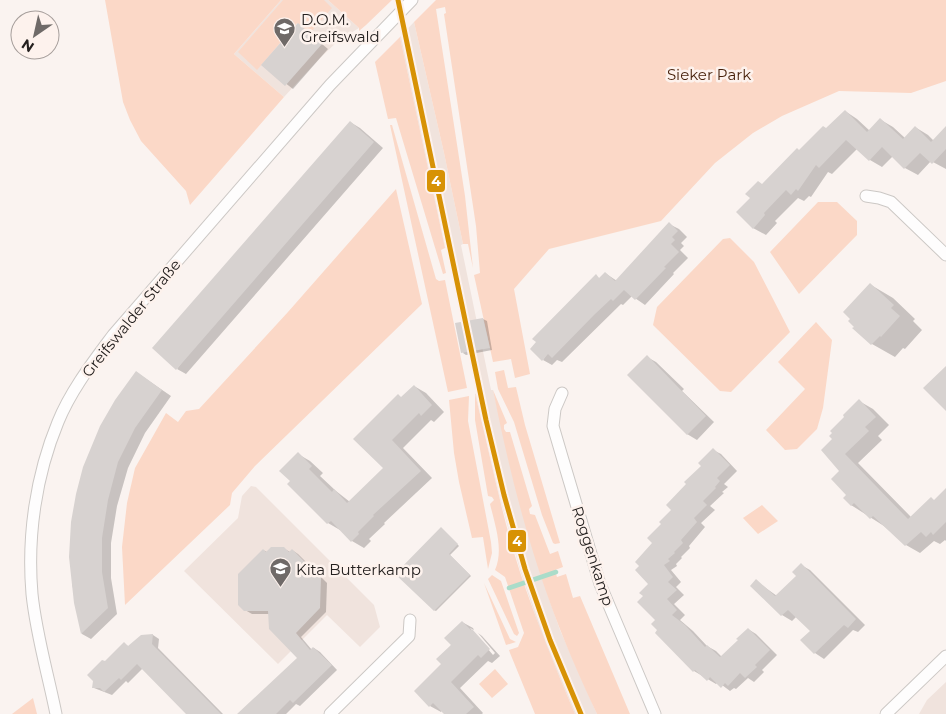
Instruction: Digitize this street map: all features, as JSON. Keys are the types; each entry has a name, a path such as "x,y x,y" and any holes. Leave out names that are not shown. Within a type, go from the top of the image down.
{"street":[{"name":"Greifswalder Straße","path":"56,714 34,603 31,567 33,516 37,489 58,421 74,390 113,335 330,85 412,0"},
{"path":"866,196 891,202 946,254"},
{"name":"Roggenkamp","path":"562,393 553,417 553,426 560,451 600,584 655,714"},
{"path":"330,714 409,636 410,620"},
{"path":"887,714 946,656"}],"shaded area":[{"name":"D.O.M. Greifswald","path":"281,0 328,0 359,28 338,41 284,97 234,54"},
{"path":"414,22 444,153 491,390 493,390 517,492 560,630 597,714 575,714 543,638 520,570 499,495 475,394 477,393 448,248 445,248 400,37"},
{"name":"Kita Butterkamp","path":"251,486 256,487 374,605 380,627 360,647 327,615 278,664 184,571 238,518 242,496"},
{"path":"946,682 946,714 919,714 927,700"}],"green space":[{"path":"105,0 281,0 234,54 284,97 190,205 186,191 141,141 130,120 123,102"},
{"path":"283,0 324,0 332,8 310,33 297,23 257,70 238,52"},
{"path":"328,0 392,0 359,31 359,28"},
{"name":"Sieker Park","path":"436,0 946,0 946,81 911,93 839,91 782,116 753,133 715,163 661,221 549,249 514,289 530,374 515,378 511,359 493,362 474,275 480,273 476,226 444,14 446,13 445,7 436,9 465,196 473,268 468,244 463,244 414,22"},
{"path":"400,37 445,248 441,250 446,273 443,274 396,118 388,119 375,62"},
{"path":"390,125 392,125 436,279 439,281 445,280 467,388 448,392"},
{"path":"396,189 422,304 255,466 232,493 230,505 125,605 122,547 127,503 135,468 166,413 178,422 186,411 199,409 288,312"},
{"path":"818,202 837,202 857,221 857,235 799,294 770,252"},
{"path":"730,238 754,262 790,332 731,392 720,391 653,325 657,307 723,239"},
{"path":"816,322 832,340 823,408 817,429 797,449 785,450 766,430 805,389 778,362"},
{"path":"504,370 508,388 516,387 525,425 560,543 553,543 542,515 514,422 498,389 495,372"},
{"path":"493,390 507,423 504,425 504,429 506,432 510,432 532,506 529,509 530,514 535,515 550,554 558,551 563,567 555,570 557,577 566,574 573,598 580,596 630,714 597,714 571,656 553,612 531,546 510,469"},
{"path":"475,394 513,550 546,643 575,714 535,714 509,650 518,647 524,633 505,577 495,570 498,562 499,546 490,504 494,500 488,496 475,420"},
{"path":"469,396 468,421 491,542 492,553 488,569 483,537 472,538 454,453 449,400"},
{"path":"762,505 778,521 758,534 743,518"},
{"path":"492,575 501,581 519,633 517,636 514,634 488,579"},
{"path":"484,583 510,639 516,642 506,645"},
{"path":"495,669 508,684 492,698 479,684"},
{"path":"33,698 37,714 12,714"}],"building":[{"path":"298,23 322,44 285,86 261,65"},
{"path":"845,110 867,132 880,118 903,139 915,126 931,142 946,126 946,149 932,164 920,153 904,169 882,147 869,161 846,140 819,168 816,165 798,191 796,189 791,195 786,190 764,213 765,215 753,229 736,212 750,198 745,194 758,181 762,184 797,148 799,150 823,126 826,128"},
{"path":"350,121 374,142 176,370 152,348"},
{"path":"669,222 678,231 672,237 675,240 671,244 679,252 635,300 624,290 613,301 611,299 552,358 548,354 542,361 530,349 536,342 532,339 596,274 599,278 605,272 615,281"},
{"path":"870,283 894,305 891,308 900,316 871,345 852,328 854,327 848,321 850,319 843,312"},
{"path":"483,318 490,348 461,353 455,323"},
{"path":"647,355 706,416 687,435 627,375"},
{"path":"946,366 946,411 923,388"},
{"path":"136,371 162,390 135,428 118,462 108,500 102,538 102,572 108,608 81,634 74,603 69,557 71,522 76,494 83,467 100,426 115,400"},
{"path":"414,385 432,405 421,416 419,413 392,440 421,471 373,515 351,542 331,521 327,524 287,484 290,481 279,471 298,452 312,466 309,469 332,492 334,489 347,503 383,468 353,439 398,394 401,397"},
{"path":"859,399 876,417 865,427 869,431 845,454 908,519 931,497 934,500 946,488 946,522 933,535 931,532 926,537 921,532 905,546 873,516 870,519 854,503 851,506 843,498 846,495 831,479 839,471 821,450 832,439 829,436 832,433 830,431"},
{"path":"713,448 730,465 717,478 720,481 716,488 703,501 707,505 694,518 697,522 681,540 683,543 668,559 670,561 664,565 673,577 668,582 677,590 667,599 677,610 672,615 685,625 705,647 707,645 720,657 748,628 770,650 755,665 757,667 745,678 740,673 728,686 725,683 721,688 710,677 707,681 695,670 693,672 655,633 657,630 651,624 655,620 637,602 643,596 639,593 648,584 635,570 639,566 635,562 652,543 647,538 661,524 659,522 671,510 666,505 686,484 684,482 701,466 698,463"},
{"path":"441,527 458,544 449,554 470,575 434,611 395,574"},
{"path":"271,547 284,547 289,552 292,549 321,578 320,608 296,633 310,650 313,647 332,665 293,703 290,700 276,714 237,714 297,658 269,629 268,611 244,611 238,605 238,574 263,549 266,552"},
{"path":"801,563 856,619 848,628 844,625 814,654 800,640 810,631 788,610 781,616 750,586 756,579 775,596 796,576 792,572"},
{"path":"462,621 490,649 481,658 478,655 451,682 474,707 466,714 444,714 433,703 429,707 414,691 441,664 436,659 451,645 444,638"},
{"path":"153,634 152,644 221,714 186,714 137,664 121,680 119,678 104,692 100,688 92,688 93,681 87,675 102,660 105,661 124,642 128,646 141,635"}],"waterway":[{"path":"509,588 556,572"}],"transit line":[{"name":"4","path":"398,0 486,420 504,495 525,569 550,640 581,714"}],"place":[{"name":"D.O.M. Greifswald","path":"285,47"},
{"name":"Kita Butterkamp","path":"280,588"}]}
